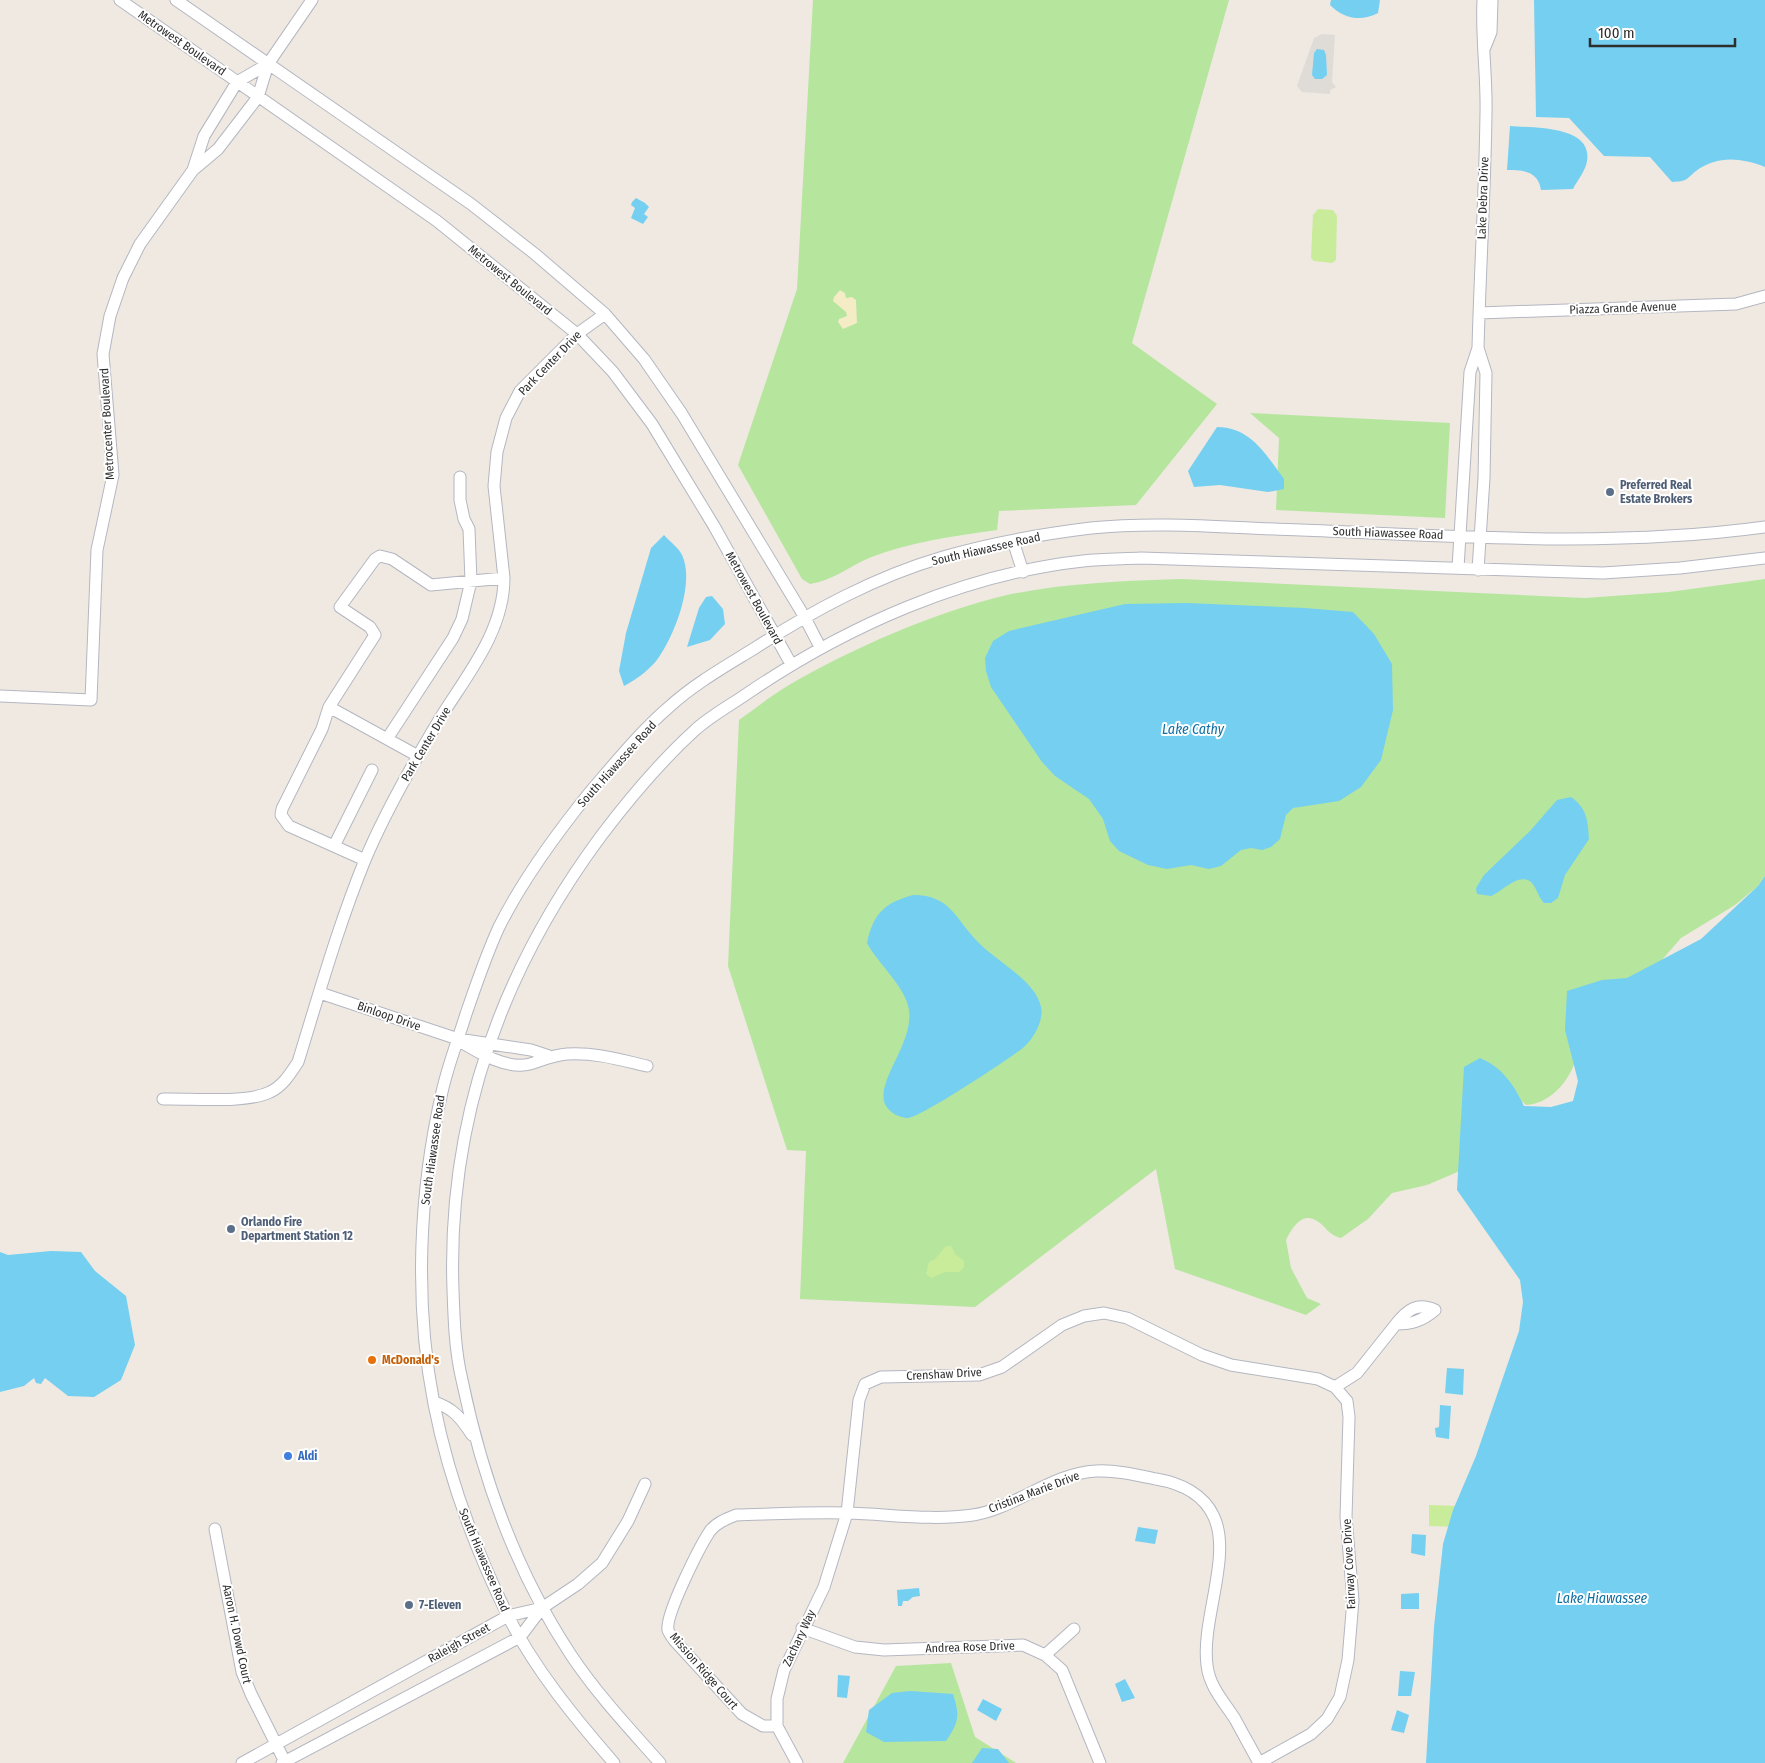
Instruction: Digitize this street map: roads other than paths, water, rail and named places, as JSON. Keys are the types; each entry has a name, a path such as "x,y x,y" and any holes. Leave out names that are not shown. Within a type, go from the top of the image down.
{"street":[{"name":"Metrowest Boulevard","path":"120,0 437,220 576,334 613,372 652,424 776,634 791,664"},
{"path":"176,0 471,204 535,254 605,314 644,359 682,414 804,616 820,647"},
{"path":"258,97 268,64 312,0"},
{"name":"Lake Debra Drive","path":"1458,568 1458,536 1470,372 1478,348 1486,113 1485,47 1481,32 1483,0"},
{"name":"Lake Debra Drive","path":"1485,47 1490,32 1492,0"},
{"path":"237,82 268,64"},
{"name":"Metrocenter Boulevard","path":"193,170 204,136 237,82"},
{"name":"Metrocenter Boulevard","path":"0,696 91,700 98,550 112,475 103,354 110,316 123,278 140,244 193,170 218,150 258,97"},
{"name":"Piazza Grande Avenue","path":"1479,313 1736,304 1752,302 1765,296"},
{"name":"Park Center Drive","path":"163,1099 252,1098 270,1092 287,1079 298,1062 342,922 365,860 397,793 482,652 496,624 504,589 504,578 494,486 497,452 506,418 520,391 576,334 605,314"},
{"name":"Lake Debra Drive","path":"1478,348 1486,373 1481,537 1478,570"},
{"path":"1466,433 1485,434"},
{"path":"386,738 453,638 462,619 470,581 468,529 464,519 460,477"},
{"name":"South Hiawassee Road","path":"614,1763 545,1677 520,1637 508,1616 461,1507 434,1402 423,1310 423,1225 433,1133 443,1085 499,928 529,876 574,812 622,754 671,704 804,616 864,586 916,567 941,558 1013,540 1095,528 1168,526 1481,537 1632,538 1680,536 1765,526"},
{"path":"1013,540 1023,572"},
{"path":"365,860 289,826 281,815 282,809 322,729 329,707 375,635 370,626 340,607 375,559 380,556 392,559 431,585 504,578"},
{"path":"660,1763 603,1698 572,1657 542,1608 516,1555 496,1504 477,1443 461,1377 454,1318 452,1262 454,1205 462,1148 473,1095 490,1043 519,972 542,924 576,871 616,816 656,769 697,728 791,664 820,647 885,615 933,597 1023,572 1083,561 1141,558 1603,573 1680,568 1765,558"},
{"path":"329,707 418,756"},
{"path":"334,846 372,770"},
{"name":"Binloop Drive","path":"320,993 458,1039"},
{"path":"458,1039 530,1050 549,1056"},
{"path":"458,1039 485,1057 528,1064 549,1056 584,1054 647,1066"},
{"name":"Crenshaw Drive","path":"847,1513 859,1400 865,1384 881,1377 979,1375 1002,1367 1062,1326 1084,1316 1104,1313 1127,1318 1202,1355 1231,1365 1318,1379 1335,1387"},
{"path":"1335,1387 1357,1373 1396,1324"},
{"name":"Fairway Cove Drive","path":"1259,1763 1305,1738 1328,1719 1340,1697 1348,1660 1353,1600 1346,1517 1349,1417 1346,1401 1335,1387"},
{"path":"434,1402 447,1406 460,1416 477,1443"},
{"name":"Cristina Marie Drive","path":"847,1513 923,1518 974,1515 1009,1503 1062,1479 1094,1471 1118,1472 1176,1482 1200,1497 1214,1517 1220,1544 1207,1630 1207,1666 1218,1695 1259,1763"},
{"path":"542,1608 578,1584 602,1563 628,1521 645,1484"},
{"name":"Zachary Way","path":"777,1726 778,1699 784,1670 802,1628 824,1587 847,1513"},
{"name":"Mission Ridge Court","path":"777,1726 762,1726 742,1714 726,1698 674,1640 668,1630 670,1611 710,1530 723,1520 736,1516 847,1513"},
{"name":"Aaron H. Dowd Court","path":"215,1529 242,1672 283,1762"},
{"name":"Raleigh Street","path":"242,1763 508,1616 542,1608"},
{"name":"Raleigh Street","path":"283,1762 520,1637 542,1608"},
{"name":"Andrea Rose Drive","path":"802,1628 855,1647 884,1650 1023,1645 1046,1655 1062,1670 1100,1763"},
{"path":"1046,1655 1074,1629"},
{"path":"777,1726 797,1763"}],"water":[{"path":"1331,0 1380,0 1378,13 1365,18 1353,18 1335,10 1330,5"},
{"path":"1534,0 1765,0 1765,167 1738,160 1721,160 1704,166 1684,180 1672,182 1650,157 1604,156 1569,118 1536,117"},
{"path":"1317,49 1324,50 1326,55 1327,75 1322,79 1315,79 1312,75 1314,53"},
{"path":"1510,126 1546,128 1571,135 1581,141 1586,149 1587,161 1573,189 1541,190 1537,179 1533,175 1519,170 1507,170"},
{"path":"636,198 649,207 644,214 648,217 643,224 631,218 635,208 631,205"},
{"path":"1217,427 1229,428 1239,432 1256,444 1284,479 1284,489 1268,492 1220,485 1194,487 1188,471"},
{"path":"664,535 681,552 685,566 685,593 677,622 659,657 652,666 624,686 619,671 626,633 651,548"},
{"path":"712,596 723,609 725,624 710,640 687,647 699,608 706,597"},
{"name":"Lake Cathy","path":"1186,603 1353,612 1374,634 1392,664 1393,710 1381,760 1361,787 1339,801 1293,808 1286,815 1280,839 1271,847 1262,850 1251,848 1241,850 1221,866 1209,869 1191,865 1167,869 1148,865 1119,851 1110,841 1103,819 1089,799 1055,776 1042,762 991,687 986,671 985,658 993,641 1009,631 1125,604"},
{"path":"1571,797 1586,815 1589,839 1565,875 1558,898 1551,903 1544,903 1533,884 1521,879 1491,896 1477,894 1476,888 1484,875 1530,831 1557,800"},
{"name":"Lake Hiawassee","path":"1765,876 1765,1763 1426,1763 1434,1627 1443,1544 1453,1510 1476,1456 1519,1331 1523,1302 1520,1280 1457,1190 1464,1067 1480,1058 1488,1062 1507,1078 1524,1106 1551,1107 1573,1101 1578,1081 1565,1030 1567,991 1602,980 1627,978 1701,939 1758,886"},
{"path":"913,895 936,899 951,910 986,950 1024,980 1038,998 1042,1012 1037,1029 1024,1047 947,1098 916,1115 905,1118 890,1111 883,1097 889,1075 906,1036 909,1010 903,993 867,943 873,924 881,911 894,902"},
{"path":"51,1251 81,1252 95,1271 126,1296 135,1345 121,1380 94,1397 68,1396 45,1378 41,1384 36,1383 34,1378 24,1386 0,1392 0,1252 8,1255"},
{"path":"1447,1368 1464,1369 1463,1395 1445,1393"},
{"path":"1440,1405 1451,1406 1449,1439 1436,1437 1435,1428 1439,1427"},
{"path":"1138,1527 1158,1530 1155,1544 1135,1541"},
{"path":"1412,1534 1426,1535 1425,1556 1411,1553"},
{"path":"919,1588 920,1596 903,1601 902,1606 898,1606 897,1590"},
{"path":"1419,1593 1419,1609 1401,1609 1401,1594"},
{"path":"1400,1671 1415,1672 1411,1696 1398,1696"},
{"path":"838,1675 850,1676 847,1698 837,1697"},
{"path":"1125,1679 1135,1698 1122,1702 1115,1684"},
{"path":"910,1691 953,1694 957,1708 957,1719 954,1729 946,1741 884,1742 866,1732 869,1710 892,1693"},
{"path":"983,1699 1002,1709 996,1721 977,1710"},
{"path":"1397,1710 1409,1715 1404,1733 1391,1730"},
{"path":"982,1748 998,1749 1009,1763 972,1763"}],"place":[{"name":"Preferred Real Estate Brokers","path":"1610,492"},
{"name":"Orlando Fire Department Station 12","path":"231,1229"},
{"name":"McDonald's","path":"372,1360"},
{"name":"Aldi","path":"288,1456"},
{"name":"7-Eleven","path":"409,1605"}]}
